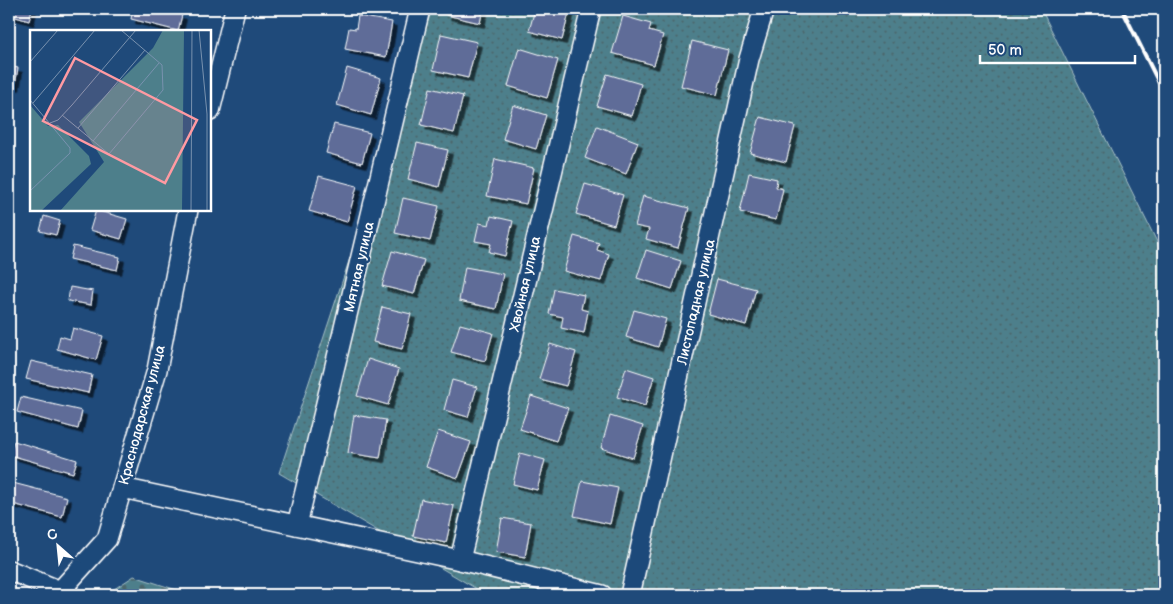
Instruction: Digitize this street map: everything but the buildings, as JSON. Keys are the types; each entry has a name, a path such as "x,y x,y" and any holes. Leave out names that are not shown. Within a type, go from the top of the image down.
{"street":[{"path":"211,107 235,9"},
{"name":"Мятная улица","path":"297,525 420,9"},
{"name":"Хвойная улица","path":"460,560 590,9"},
{"name":"Листопадная улица","path":"630,595 749,59 764,9"},
{"name":"Краснодарская улица","path":"65,593 107,539 157,370 188,211"},
{"path":"122,488 460,560 602,595"},
{"path":"9,570 65,593"}],"green space":[{"path":"432,9 1041,9 1164,256 1164,595 487,595 279,473"},
{"path":"134,576 192,595 105,595"}],"railway":[{"path":"1122,9 1164,93"}]}
